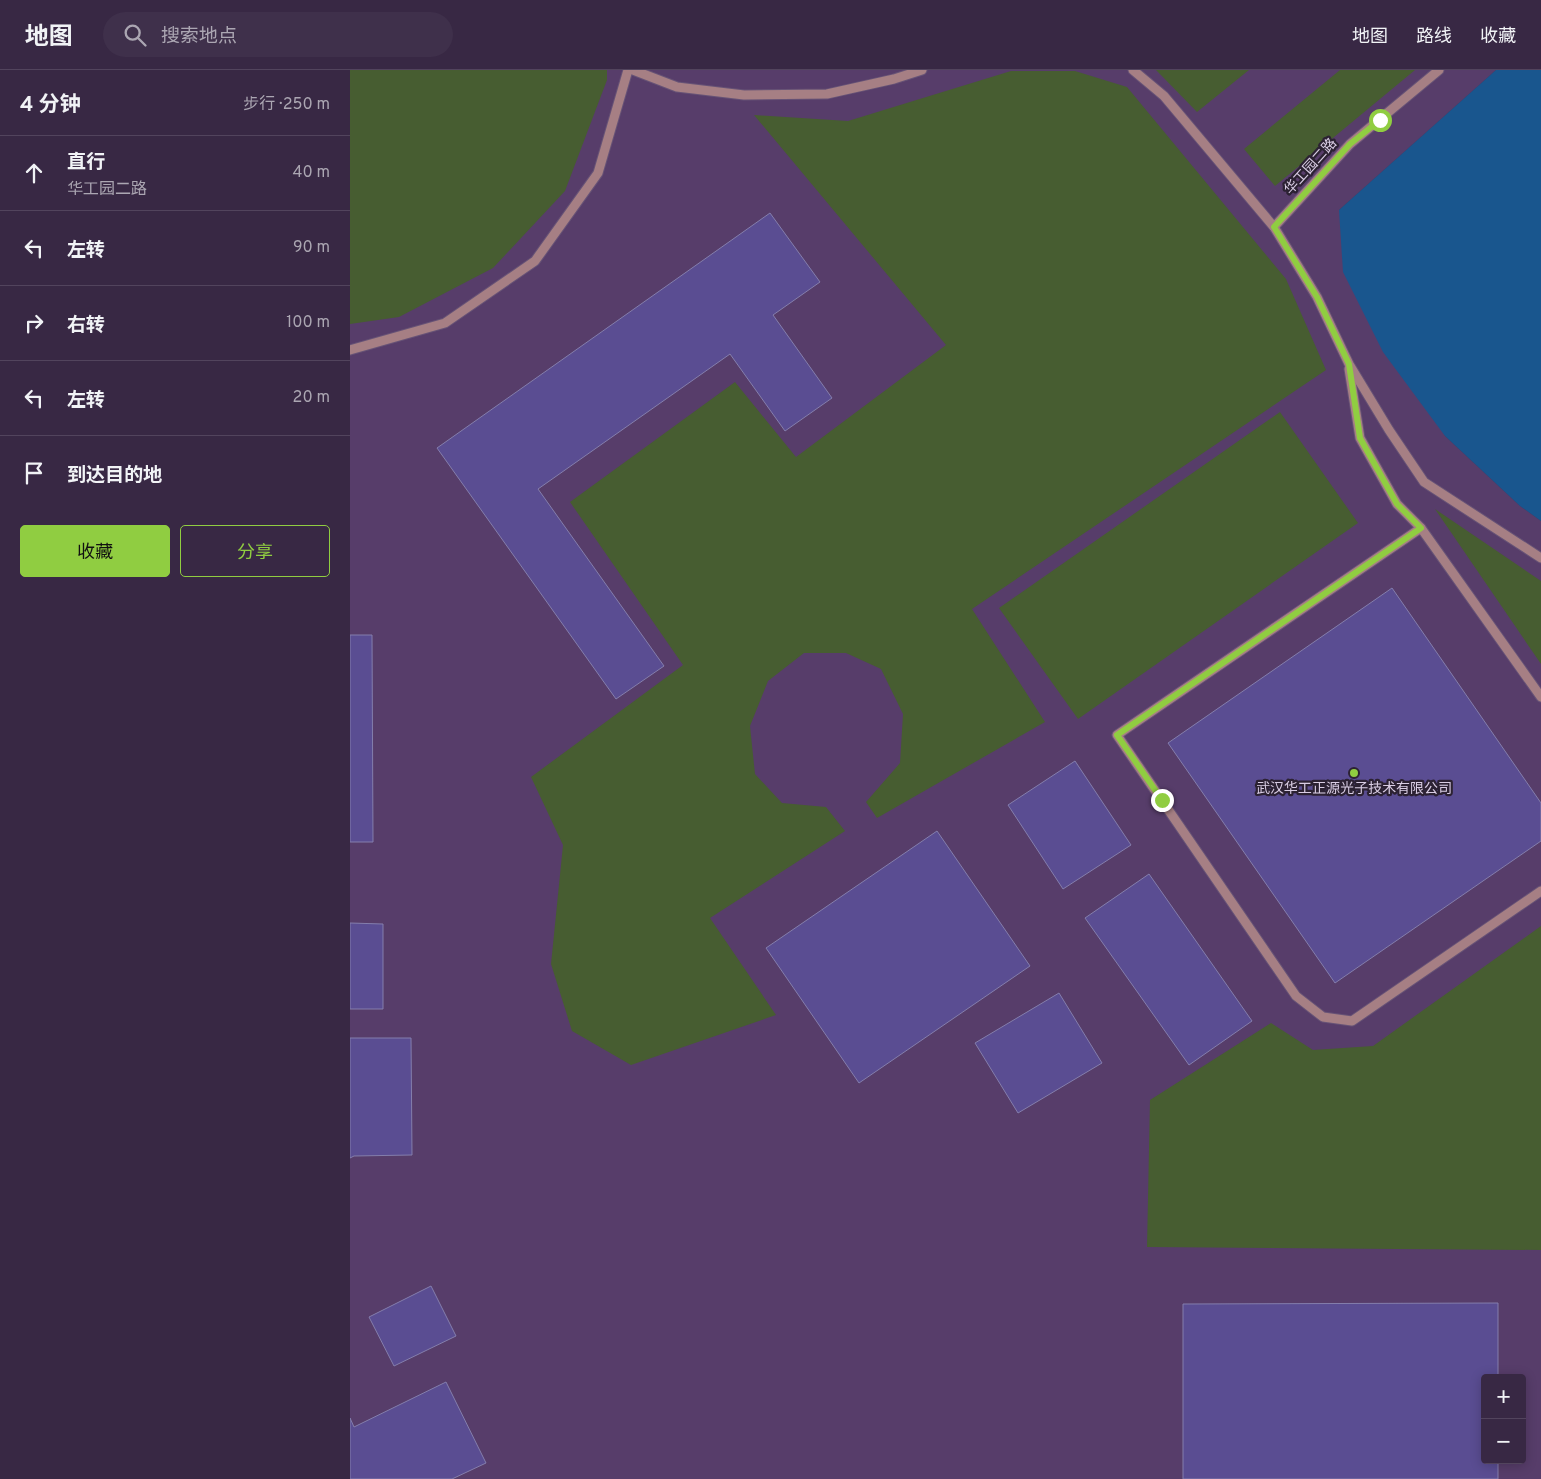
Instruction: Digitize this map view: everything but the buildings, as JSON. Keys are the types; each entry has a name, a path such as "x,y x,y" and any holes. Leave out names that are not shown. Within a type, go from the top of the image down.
{"street":[{"path":"350,350 445,323 535,261 598,173 628,70"},
{"path":"633,70 677,87 744,95 826,94 894,79 922,70"},
{"path":"1133,70 1164,96 1274,227 1317,297 1349,364 1389,430 1424,482 1541,558"},
{"name":"华工园二路","path":"1274,227 1350,144 1439,70"},
{"path":"1349,364 1360,438 1397,504 1421,528 1541,697"},
{"path":"1421,528 1117,735 1296,996 1323,1017 1352,1021 1541,891"}],"shaded area":[{"path":"350,70 1496,70 1339,210 1445,436 1520,506 1541,521 1541,1479 350,1479"}],"green space":[{"path":"350,70 607,70 607,80 565,191 493,268 399,317 350,324"},
{"path":"1156,70 1249,70 1197,112"},
{"path":"1340,70 1415,70 1275,186 1244,149"},
{"path":"1011,71 1075,71 1127,87 1286,279 1326,370 972,609 1045,722 877,818 866,802 900,763 903,714 881,669 846,653 804,653 768,681 750,726 755,774 782,803 826,807 845,831 710,918 776,1015 631,1065 572,1031 551,964 563,845 531,777 683,665 570,502 735,382 796,457 946,345 754,115 848,121"},
{"path":"1280,412 1358,523 1078,719 999,608"},
{"path":"1435,509 1541,581 1541,664"},
{"path":"1541,926 1541,1250 1147,1247 1150,1100 1271,1023 1313,1050 1373,1046"}],"water":[{"path":"1496,70 1541,70 1541,521 1520,506 1445,436 1383,352 1343,272 1339,210"}],"place":[{"name":"武汉华工正源光子技术有限公司","path":"1354,773"}],"route":[{"path":"1162,800 1117,735 1421,528 1397,504 1360,438 1349,364 1317,297 1274,227 1311,189 1350,144 1380,120"}]}
